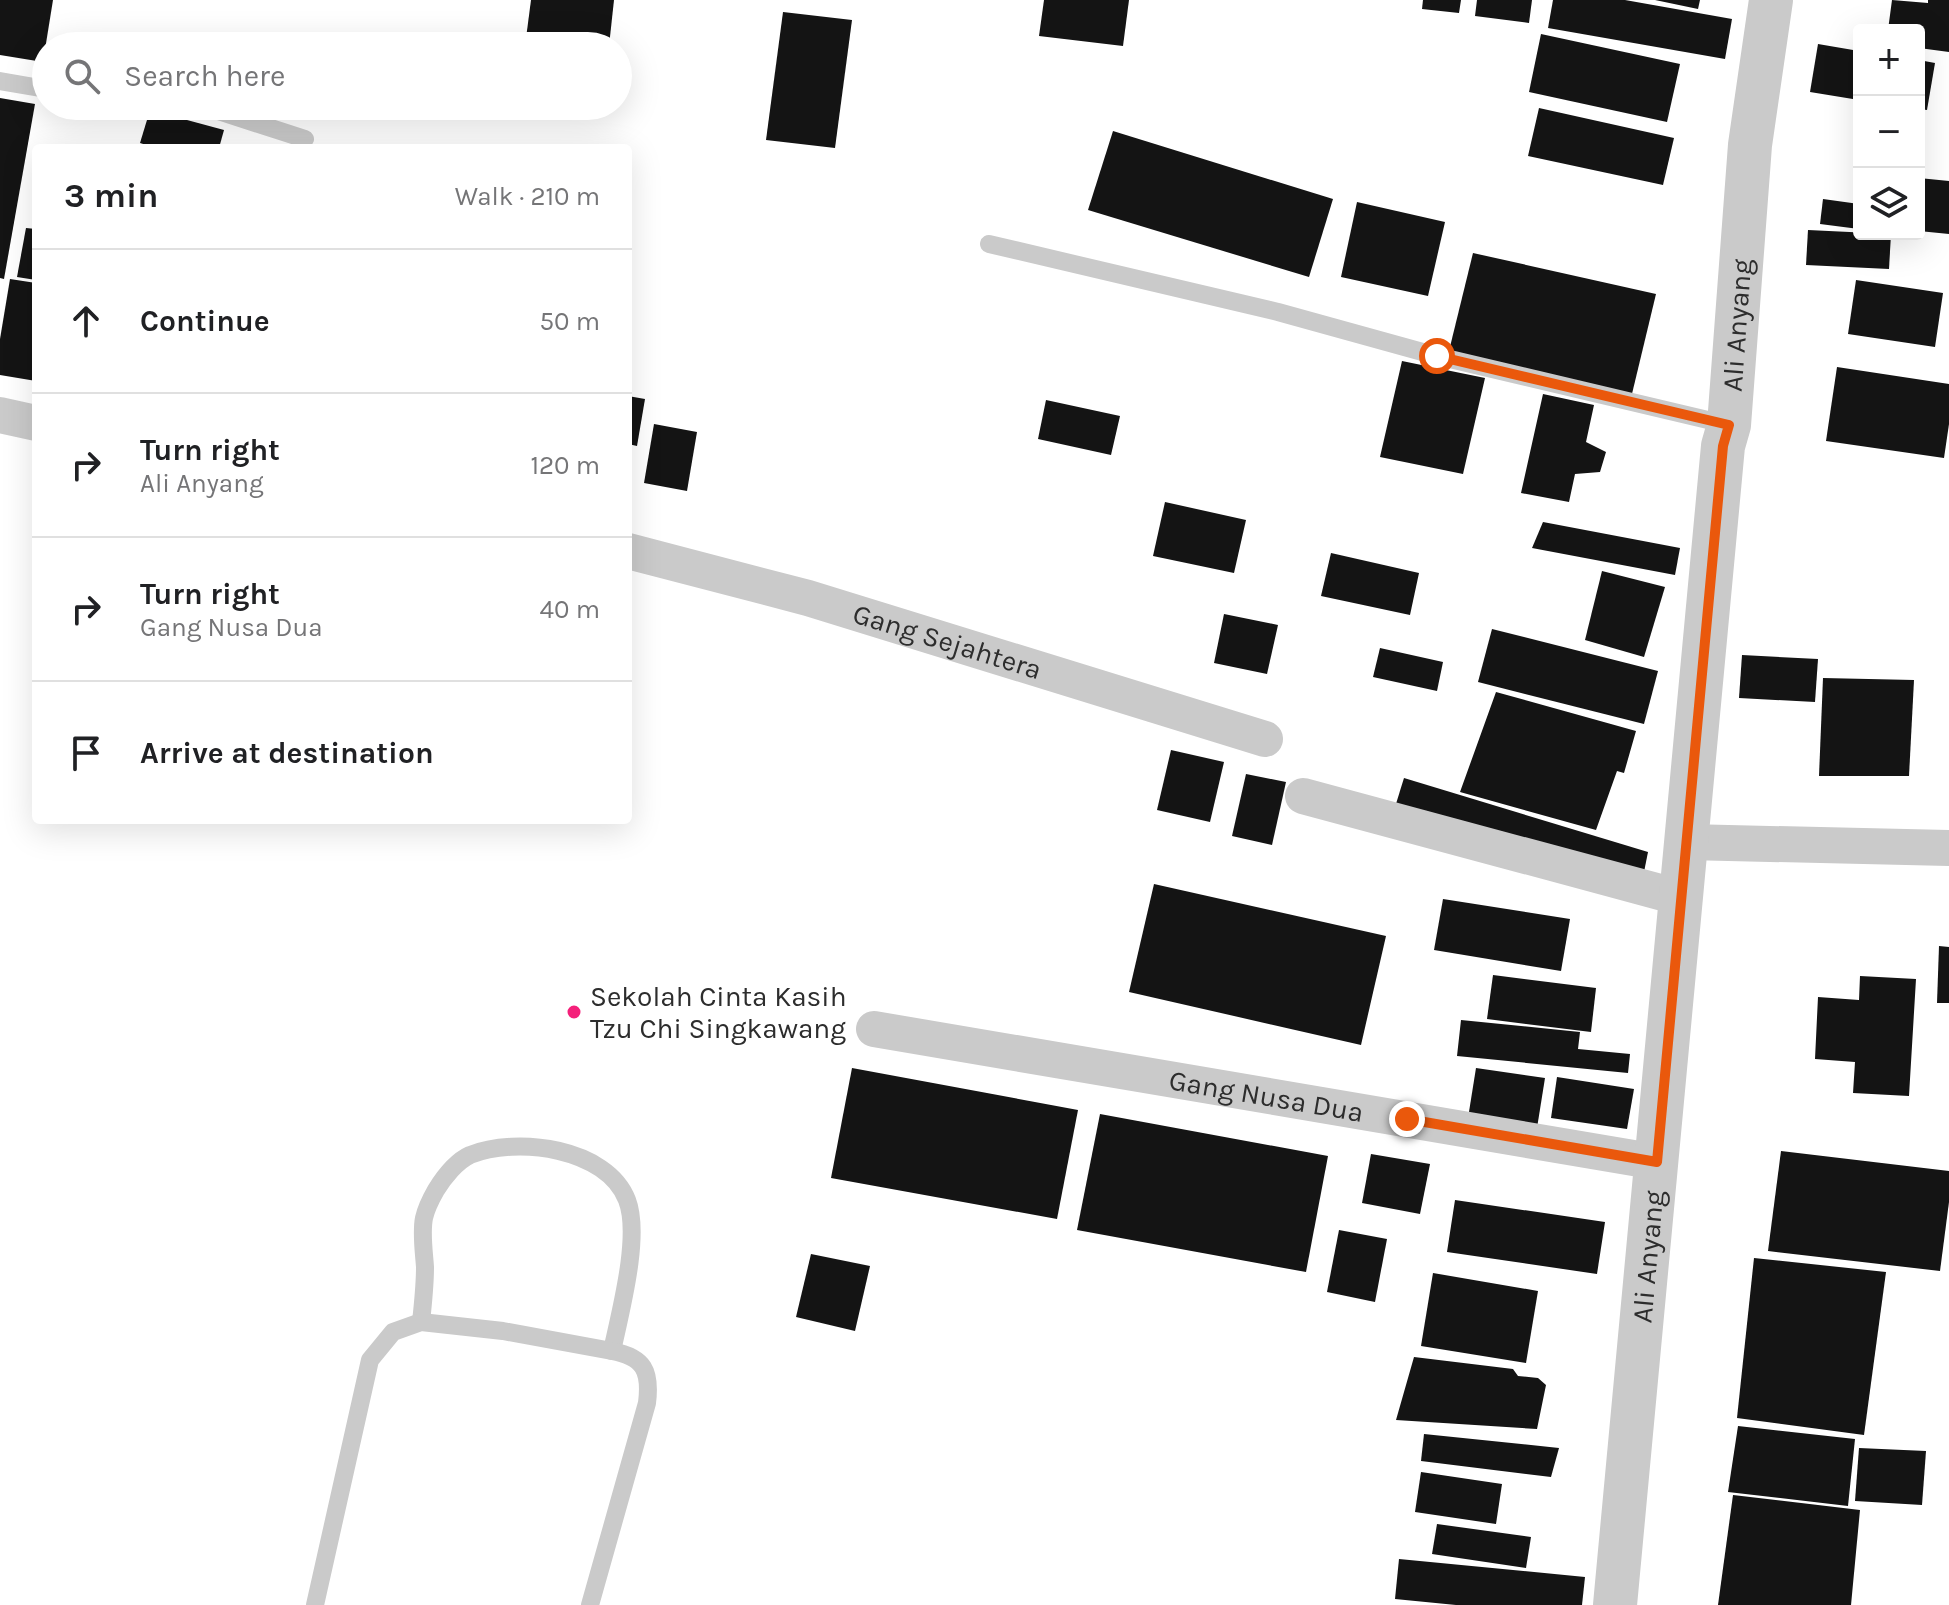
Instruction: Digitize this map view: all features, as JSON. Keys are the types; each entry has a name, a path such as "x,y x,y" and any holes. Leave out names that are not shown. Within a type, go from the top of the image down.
{"street":[{"name":"Ali Anyang","path":"1615,1605 1723,446 1729,425 1750,145 1771,0"},
{"path":"0,415 32,422"},
{"name":"Gang Sejahtera","path":"632,552 808,598 1265,739"},
{"path":"1303,796 1682,898"},
{"path":"1687,842 1949,848"},
{"name":"Gang Nusa Dua","path":"874,1029 1657,1162"}],"lane":[{"path":"0,81 32,87"},
{"path":"246,120 305,139"},
{"path":"989,244 1278,312 1437,356 1729,425"},
{"path":"421,1322 424,1218 436,1190 452,1168 469,1156 495,1149 531,1146 565,1152 593,1162 616,1179 628,1202 632,1233 612,1351"},
{"path":"315,1605 370,1360 393,1332 421,1322 503,1331 626,1354 639,1361 650,1379 647,1403 590,1605"}],"building":[{"path":"0,0 53,0 48,32 32,32 32,60 0,55"},
{"path":"531,0 614,0 611,32 527,32"},
{"path":"1044,0 1129,0 1123,46 1039,36"},
{"path":"1423,0 1461,0 1459,13 1422,9"},
{"path":"1477,0 1532,0 1529,23 1475,16"},
{"path":"1553,0 1625,0 1732,19 1725,59 1548,28"},
{"path":"1655,0 1700,0 1698,9"},
{"path":"1892,0 1928,3 1928,0 1949,0 1949,52 1925,49 1925,24 1889,24"},
{"path":"783,12 852,20 835,148 766,140"},
{"path":"1541,34 1680,64 1667,122 1529,92"},
{"path":"1818,44 1853,50 1853,99 1810,92"},
{"path":"1925,61 1935,63 1925,110"},
{"path":"0,98 32,103 32,120 4,279 0,278"},
{"path":"1539,108 1674,138 1663,185 1528,156"},
{"path":"147,120 187,120 224,130 220,144 140,143"},
{"path":"1113,131 1333,199 1309,277 1088,210"},
{"path":"1925,179 1949,181 1949,234 1925,232"},
{"path":"1823,199 1853,203 1853,228 1820,224"},
{"path":"1357,202 1445,222 1428,296 1341,277"},
{"path":"26,228 32,229 32,279 17,277"},
{"path":"1808,230 1853,232 1853,240 1891,240 1889,269 1806,265"},
{"path":"1473,253 1656,294 1631,398 1448,355"},
{"path":"10,279 32,282 32,380 0,375 0,339"},
{"path":"1856,280 1943,293 1935,347 1848,334"},
{"path":"1402,361 1485,378 1463,474 1380,457"},
{"path":"1837,367 1949,384 1949,424 1944,458 1826,441"},
{"path":"1543,394 1594,405 1586,442 1606,452 1600,472 1575,474 1569,502 1521,493"},
{"path":"632,397 645,399 637,446 632,445"},
{"path":"1046,400 1120,416 1111,455 1038,439"},
{"path":"654,424 697,432 687,491 644,483"},
{"path":"1165,502 1246,520 1234,573 1153,556"},
{"path":"1543,522 1680,548 1675,575 1532,548"},
{"path":"1331,553 1419,573 1410,615 1321,596"},
{"path":"1602,571 1665,587 1644,657 1585,640"},
{"path":"1224,614 1278,625 1267,674 1214,663"},
{"path":"1492,629 1658,671 1644,724 1478,682"},
{"path":"1380,648 1443,662 1437,691 1373,677"},
{"path":"1742,655 1818,659 1815,702 1739,698"},
{"path":"1823,678 1914,680 1909,776 1819,776"},
{"path":"1496,692 1636,731 1624,773 1617,771 1596,830 1460,792"},
{"path":"1171,750 1224,762 1210,822 1157,810"},
{"path":"1246,774 1286,782 1272,845 1232,836"},
{"path":"1404,778 1648,852 1643,877 1395,807"},
{"path":"1154,884 1386,936 1361,1045 1129,992"},
{"path":"1443,899 1570,919 1561,971 1434,950"},
{"path":"1939,946 1949,947 1949,1003 1937,1003"},
{"path":"1493,975 1596,988 1591,1032 1487,1019"},
{"path":"1860,976 1916,979 1909,1096 1853,1093 1855,1062 1815,1059 1818,997 1859,1000"},
{"path":"1461,1020 1580,1032 1578,1049 1630,1054 1628,1073 1457,1056"},
{"path":"852,1068 1078,1110 1057,1219 831,1178"},
{"path":"1476,1068 1545,1078 1537,1128 1468,1118"},
{"path":"1557,1077 1634,1089 1627,1129 1551,1118"},
{"path":"1100,1114 1328,1156 1306,1272 1077,1230"},
{"path":"1781,1151 1949,1171 1949,1202 1940,1271 1768,1251"},
{"path":"1371,1154 1430,1164 1420,1214 1362,1203"},
{"path":"1455,1200 1605,1222 1597,1274 1447,1252"},
{"path":"1339,1230 1387,1239 1375,1302 1327,1292"},
{"path":"811,1254 870,1266 855,1331 796,1317"},
{"path":"1754,1258 1886,1272 1864,1435 1737,1418"},
{"path":"1433,1273 1538,1291 1526,1363 1421,1346"},
{"path":"1414,1357 1513,1369 1518,1376 1538,1378 1546,1385 1537,1429 1396,1420"},
{"path":"1738,1426 1855,1439 1848,1506 1728,1492"},
{"path":"1424,1434 1559,1448 1551,1477 1421,1461"},
{"path":"1859,1448 1926,1451 1922,1505 1855,1501"},
{"path":"1421,1472 1502,1484 1496,1524 1415,1512"},
{"path":"1733,1495 1860,1510 1851,1605 1718,1605"},
{"path":"1437,1524 1531,1537 1526,1568 1432,1554"},
{"path":"1399,1559 1585,1577 1582,1605 1456,1605 1395,1599"}],"place":[{"name":"Sekolah Cinta Kasih Tzu Chi Singkawang","path":"574,1012"}],"route":[{"path":"1407,1119 1657,1162 1723,446 1729,425 1437,356"}]}
